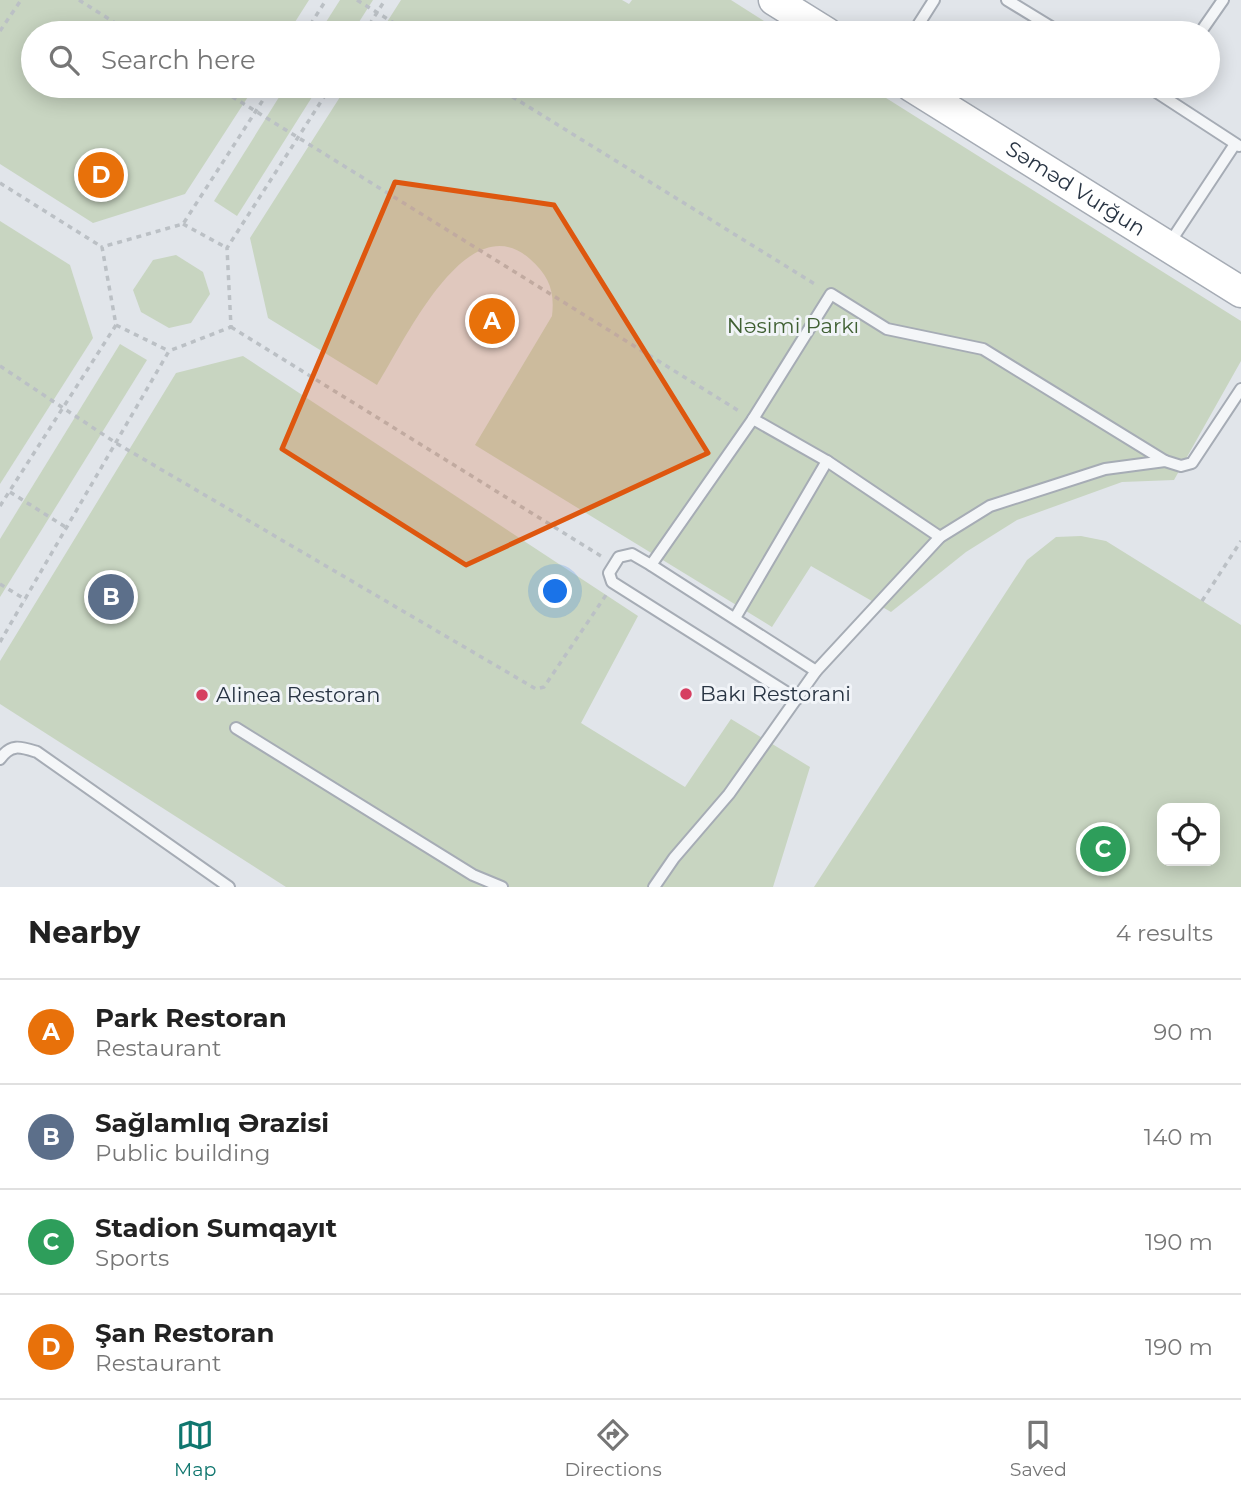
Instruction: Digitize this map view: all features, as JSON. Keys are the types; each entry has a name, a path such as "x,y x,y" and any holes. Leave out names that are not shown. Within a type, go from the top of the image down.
{"main road":[{"path":"774,0 808,21"},
{"name":"Səməd Vurğun","path":"930,98 1241,292"}],"lane":[{"path":"921,21 934,0"},
{"path":"1007,0 1041,21"},
{"path":"1208,21 1223,0"},
{"path":"1168,246 1238,146 1173,98"},
{"path":"651,565 753,419 831,295 887,329 983,349 1166,461 1181,466 1197,458 1241,389"},
{"path":"753,419 827,461 940,537"},
{"path":"735,618 827,461"},
{"path":"654,887 674,858 729,794 816,671 940,537 990,506 1105,469 1166,461"},
{"path":"797,699 609,578 619,557 626,553 651,565 816,671"},
{"path":"236,728 473,875 502,887"},
{"path":"0,759 6,750 19,746 37,752 229,887"}],"path":[{"path":"0,31 21,0"},
{"path":"79,0 112,21"},
{"path":"313,21 326,0"},
{"path":"357,0 390,21"},
{"path":"372,21 385,0"},
{"path":"234,98 753,419"},
{"path":"102,247 183,224 264,98"},
{"path":"232,327 227,248 323,98"},
{"path":"514,98 831,295"},
{"path":"0,183 102,247 116,325 0,506"},
{"path":"183,224 227,248"},
{"path":"116,325 169,351"},
{"path":"0,642 169,351 232,327"},
{"path":"232,327 611,562"},
{"path":"0,366 116,443 536,689 544,687 608,591"},
{"path":"9,492 67,528"},
{"path":"1202,601 1241,541"},
{"path":"0,584 26,600"}],"highlighted area":[{"path":"395,182 554,205 708,453 466,565 282,449"}],"green space":[{"path":"0,0 309,0 296,21 21,21 21,98 247,98 185,194 93,223 0,164"},
{"path":"340,0 373,0 360,21 327,21"},
{"path":"401,0 622,0 629,4 632,0 731,0 764,21 388,21"},
{"path":"278,98 311,98 237,216 214,201"},
{"name":"Nəsimi Parkı","path":"339,98 886,98 1241,321 1241,361 1174,480 1122,482 1017,520 966,552 891,612 811,566 772,627 475,445 552,316 549,284 530,259 506,247 483,249 461,263 440,285 421,312 377,385 268,318 250,238"},
{"path":"0,221 70,265 93,338 0,484"},
{"path":"176,255 203,272 210,294 191,323 169,328 141,312 133,290 153,260"},
{"path":"120,344 147,360 0,597 0,539"},
{"path":"243,356 638,616 581,723 685,787 731,719 810,767 773,887 286,887 0,704 0,661 176,373"},
{"path":"1081,536 1106,541 1241,625 1241,887 814,887 1027,560 1056,537"}],"place":[{"name":"Şan Restoran","path":"101,175"},
{"name":"Park Restoran","path":"492,321"},
{"name":"Sağlamlıq Ərazisi","path":"111,597"},
{"name":"Bakı Restorani","path":"686,694"},
{"name":"Alinea Restoran","path":"202,695"},
{"name":"Stadion Sumqayıt","path":"1103,849"}]}
